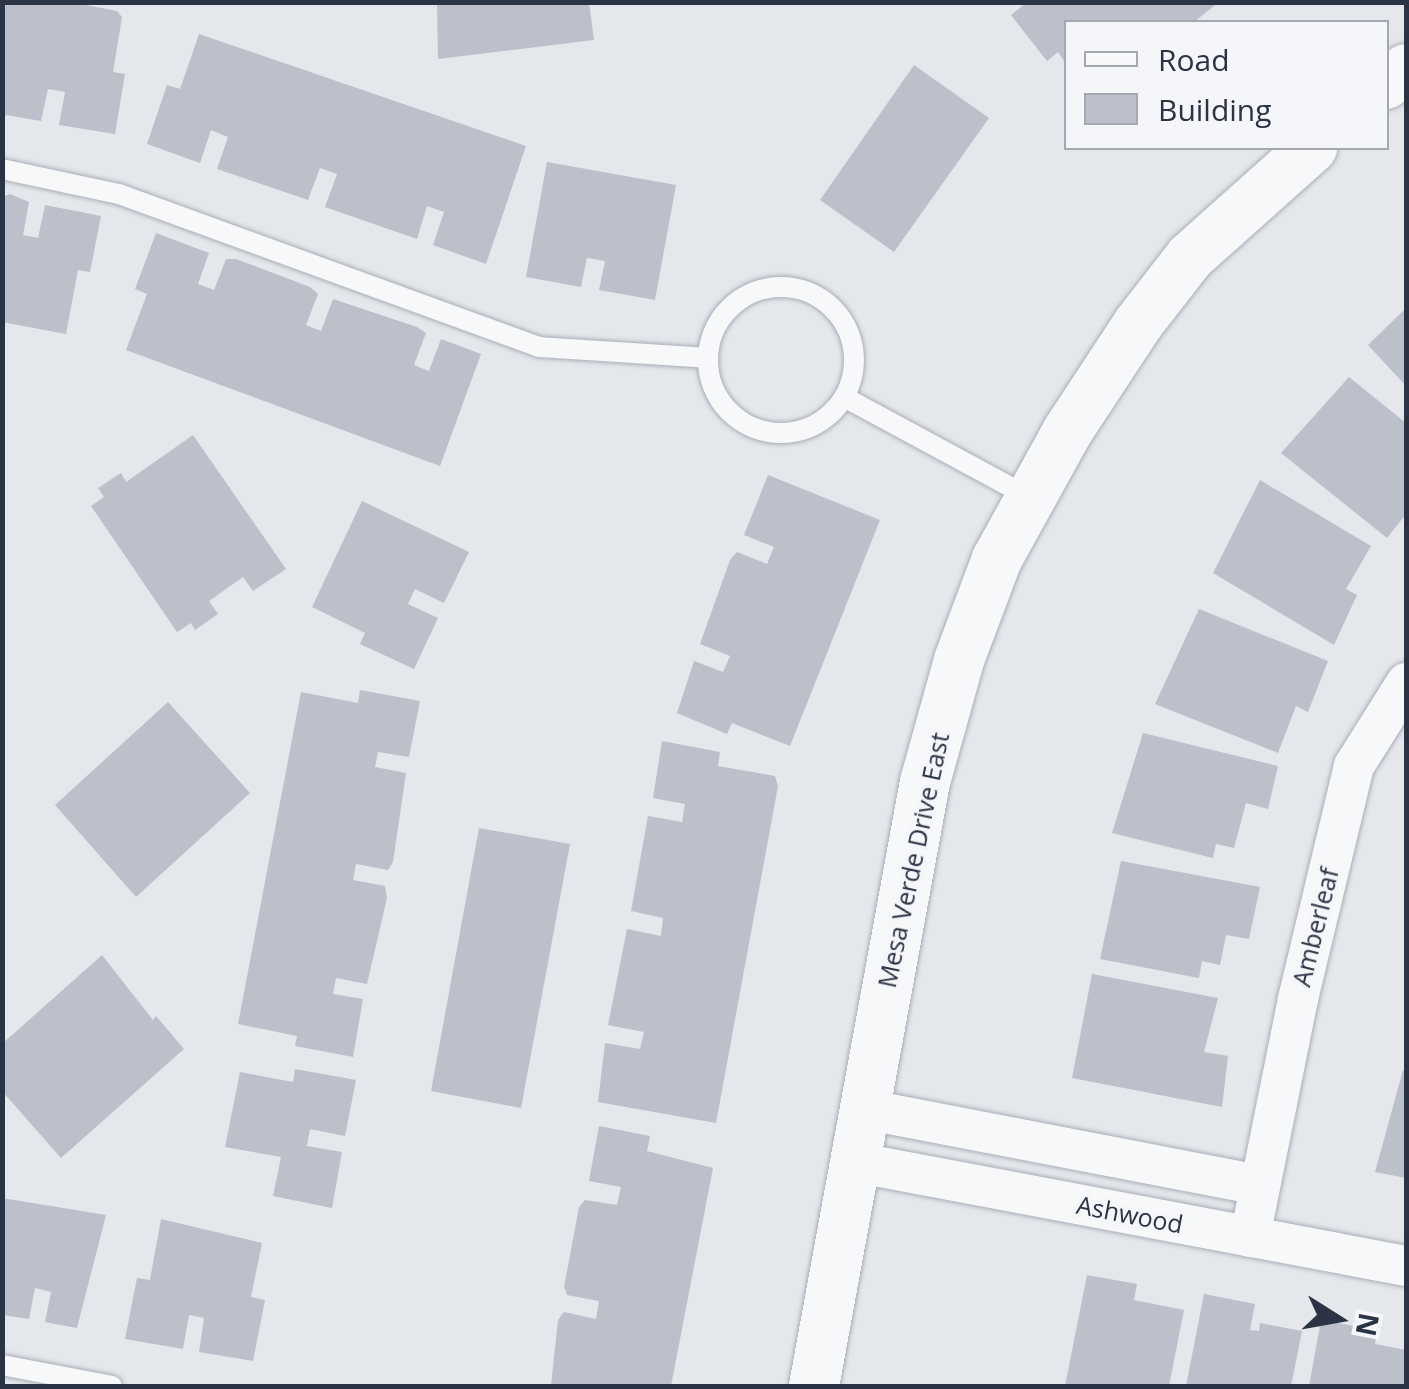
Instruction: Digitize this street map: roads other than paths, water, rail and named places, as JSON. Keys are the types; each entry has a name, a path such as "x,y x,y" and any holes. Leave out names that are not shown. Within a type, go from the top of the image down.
{"street":[{"name":"Mesa Verde Drive East","path":"814,1386 925,782 959,660 998,559 1067,432 1190,258 1310,150"},
{"name":"Amberleaf","path":"1250,1236 1354,766 1406,682"},
{"path":"864,1108 1260,1185"},
{"name":"Ashwood","path":"854,1162 1406,1266"}],"lane":[{"path":"2,169 119,194 539,347 708,358"},
{"path":"760,289 810,292 846,325 854,374 844,398 810,429 763,432 723,406 708,358 721,318 739,300 760,289"},
{"path":"844,398 1031,498"},
{"path":"2,1366 112,1386"}]}
